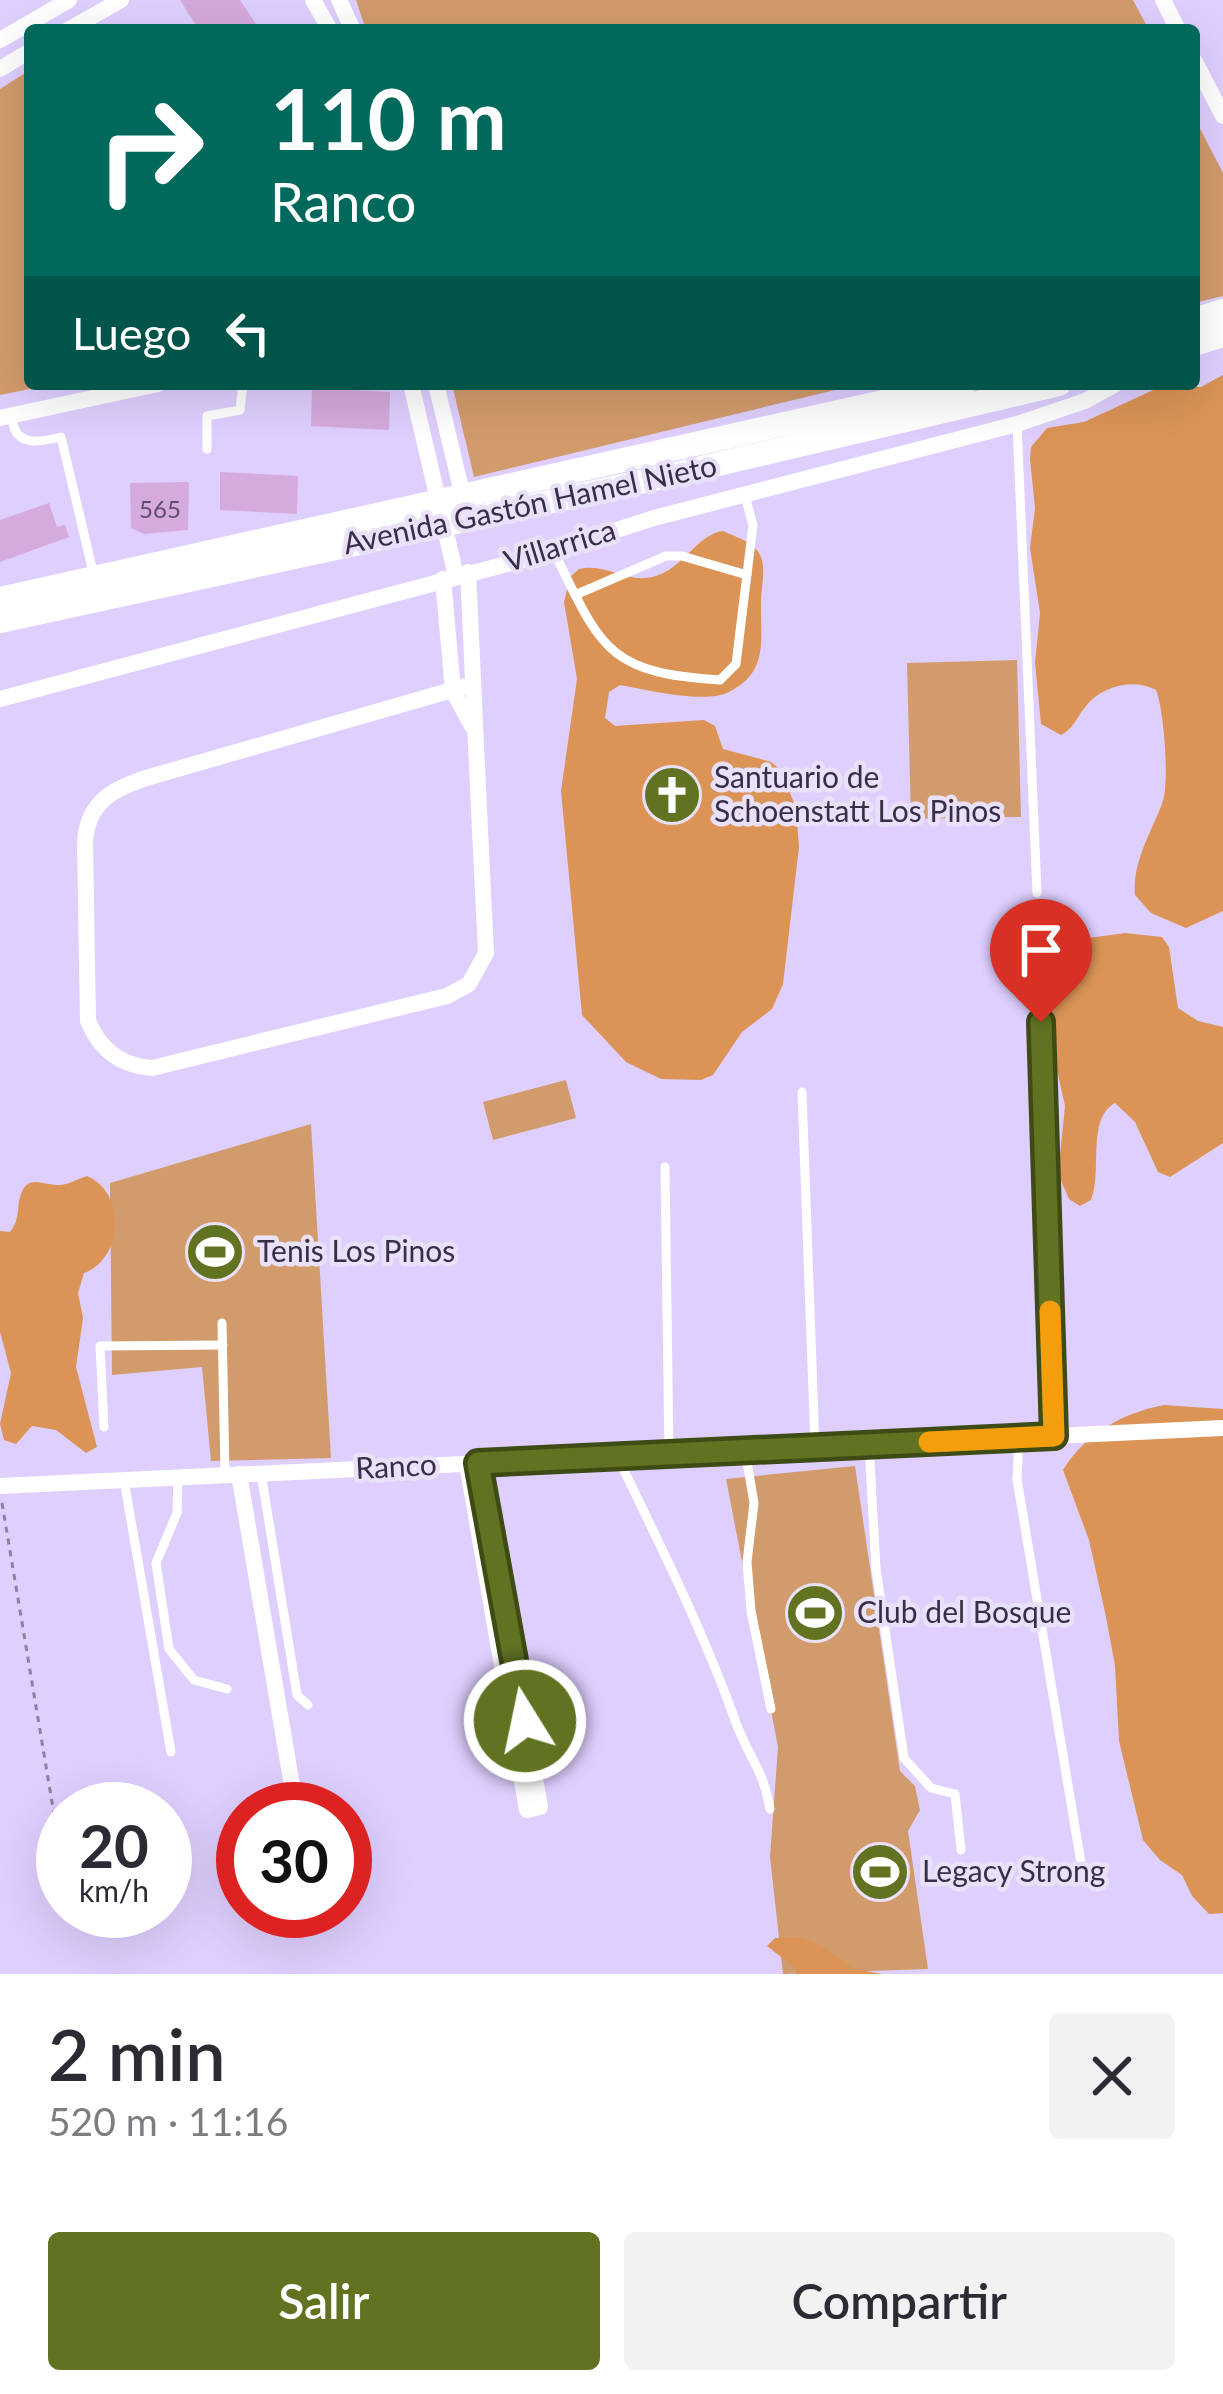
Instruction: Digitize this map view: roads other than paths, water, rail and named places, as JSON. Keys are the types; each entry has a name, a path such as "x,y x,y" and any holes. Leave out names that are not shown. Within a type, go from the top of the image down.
{"main road":[{"name":"Avenida Gastón Hamel Nieto","path":"0,621 939,390"},
{"name":"Avenida Gastón Hamel Nieto","path":"0,598 1030,390"}],"street":[{"path":"28,24 69,0"},
{"path":"79,24 121,0"},
{"path":"1200,72 1223,116"},
{"path":"6,417 130,390"},
{"path":"413,390 453,509"},
{"path":"437,390 453,509 453,691 475,732"},
{"name":"Villarrica","path":"0,699 744,494 1018,424 1105,390"},
{"path":"456,576 473,684 486,953 469,984 447,996 152,1068 128,1064 102,1046 88,1021 85,843 88,820 100,801 131,783 473,684"},
{"name":"Ranco","path":"0,1488 1223,1428"},
{"path":"473,1463 540,1807 527,1810 473,1463"},
{"path":"232,1475 291,1782"}],"lane":[{"path":"207,449 207,416 240,410 242,390"},
{"path":"6,417 24,440 35,443 61,437 95,579"},
{"path":"1018,424 1037,893"},
{"path":"553,550 593,632 630,664 662,676 720,680 736,664 753,526 744,494"},
{"path":"575,595 666,556 747,575"},
{"path":"1041,1022 1054,1436"},
{"path":"802,1092 815,1447"},
{"path":"664,1167 669,1454"},
{"path":"222,1323 232,1475"},
{"path":"104,1427 100,1346 223,1345"},
{"path":"1019,1438 1017,1479 1082,1869"},
{"path":"869,1444 876,1570 904,1758 931,1788 956,1794 961,1850"},
{"path":"745,1450 754,1503 747,1562 771,1709"},
{"path":"617,1456 724,1682 737,1727 764,1774 770,1809"},
{"path":"261,1473 297,1694 308,1705"},
{"path":"178,1477 177,1514 156,1563 169,1649 194,1680 226,1689"},
{"path":"124,1480 171,1752"}],"place":[{"name":"Santuario de Schoenstatt Los Pinos","path":"672,795"},
{"name":"Tenis Los Pinos","path":"215,1252"},
{"name":"Club del Bosque","path":"815,1613"},
{"name":"Legacy Strong","path":"880,1872"}]}
